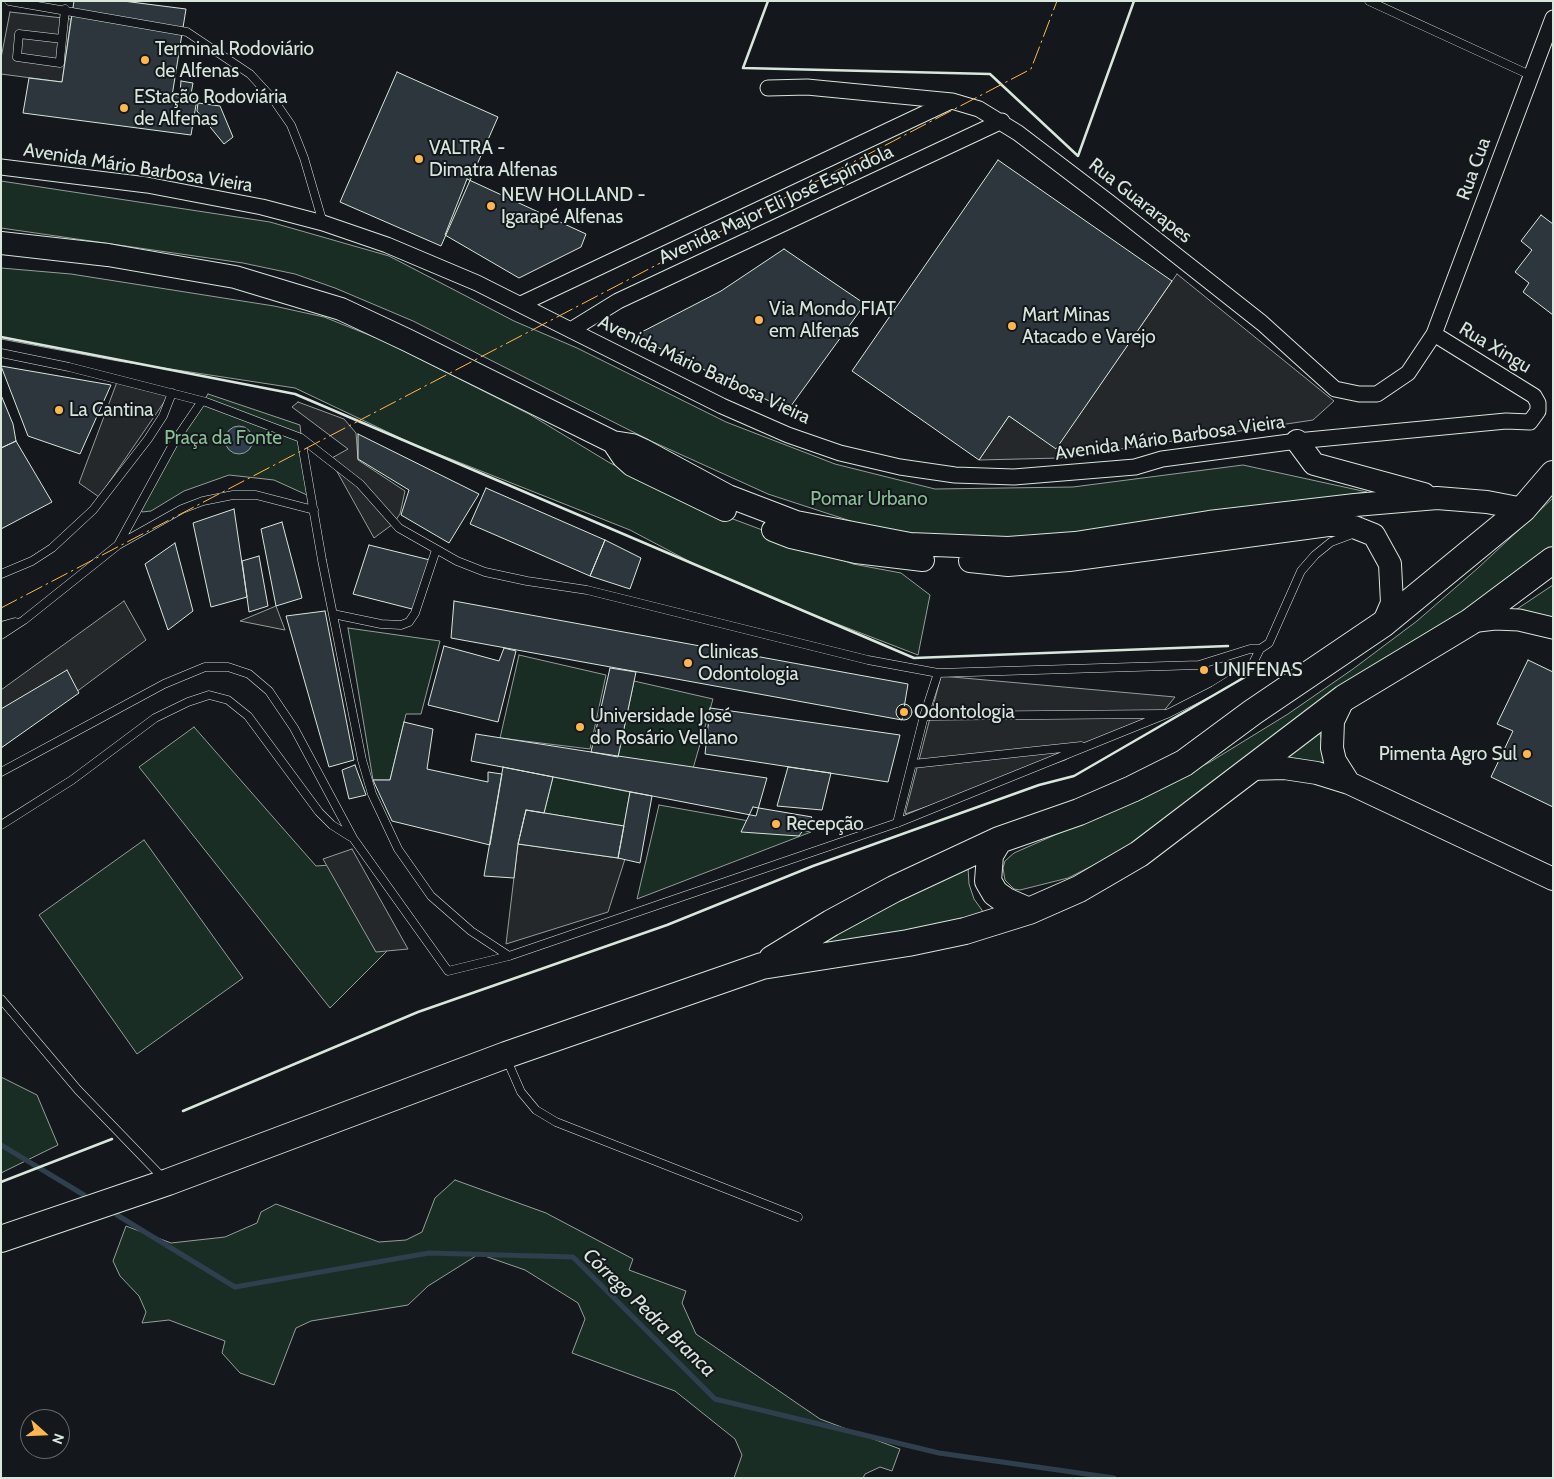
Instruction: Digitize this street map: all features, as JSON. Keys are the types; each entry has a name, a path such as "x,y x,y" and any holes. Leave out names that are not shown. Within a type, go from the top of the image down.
{"highway":[{"path":"762,966 831,923 894,889 999,840 1079,812 1132,790 1184,763 1253,712 1383,624 1523,509 1553,474"},
{"path":"1,1239 168,1182 506,1055 762,966 908,943 965,931 1028,911 1079,889 1139,854 1344,698 1470,622 1553,560"},
{"path":"999,840 990,855 988,881 995,893 1006,901 1028,911"}],"main road":[{"path":"1,243 108,255 236,277 290,292 341,309 408,340 613,442 638,448 728,496 796,522 910,544 1008,548 1065,544 1228,520 1355,505 1437,498 1486,502 1523,509"},
{"path":"1297,441 1314,464 1320,467 1437,498"},
{"path":"613,442 623,457 632,465 720,508 791,537 856,552 914,560 976,561 1008,565 1069,560 1328,525 1349,525 1374,535 1390,564 1392,603 1383,624"},
{"path":"1470,622 1495,619 1519,620 1553,628"},
{"path":"1344,698 1333,722 1332,748 1335,761 1349,783"},
{"path":"1250,769 1292,769 1317,773 1349,783 1553,879"}],"street":[{"name":"Rua Cua","path":"1434,334 1553,18"},
{"name":"Rua Guararapes","path":"768,88 807,88 952,100 979,109 1002,121 1110,203 1262,323 1335,389 1359,394 1377,394 1408,373 1434,334"},
{"name":"Avenida Major Eli José Espíndola","path":"521,304 952,100"},
{"name":"Avenida Major Eli José Espíndola","path":"571,330 618,301 1002,121"},
{"name":"Avenida Mário Barbosa Vieira","path":"1,167 147,185 262,207 323,223 387,246 521,304 722,406 788,435 840,453 900,467 955,475 1014,478 1135,467 1162,459 1297,441 1506,421 1530,422 1538,411 1538,403 1534,396"},
{"name":"Rua Xingu","path":"1434,334 1534,396"}],"lane":[{"path":"9,1 65,9 187,32 250,74 273,99 290,125 304,158 323,223"},
{"path":"1369,1 1530,75"},
{"path":"62,39 19,34 17,55 19,58 59,63 62,39 65,9"},
{"path":"1,353 202,401 302,438 360,484 399,528 457,561 485,572 526,581 587,590 868,660 938,673 1199,665 1250,649 1260,649"},
{"path":"1,574 32,561 52,548 93,510 148,439 163,416 172,393"},
{"path":"118,545 176,439 202,401"},
{"path":"302,438 333,614 362,760 372,794 384,823 398,849 431,896 471,931 509,956"},
{"path":"1,634 24,620 118,545 182,510 218,497 256,495 314,510"},
{"path":"1,772 164,684 205,667 228,667 248,674 269,692 294,728 353,838 448,971 509,956 897,823 1169,714 1214,690 1251,667 1260,649 1269,643 1302,572 1315,555 1331,542 1364,530"},
{"path":"333,614 381,624 401,625 409,622 418,605 436,550"},
{"path":"1,626 24,620"},
{"path":"897,823 924,716 938,673"},
{"path":"1,825 72,780 155,718 188,702 210,695 228,700 248,716 319,812 332,825 353,838"},
{"path":"924,716 1169,714"},
{"path":"913,764 1091,745"},
{"path":"1,999 78,1090 168,1182"},
{"path":"506,1055 521,1092 536,1110 556,1122 798,1217"}],"green space":[{"name":"Pomar Urbano","path":"1,181 270,222 389,256 514,321 577,348 726,422 835,464 935,489 1073,487 1243,465 1367,492 1076,533 992,540 946,538 866,526 768,494 651,441 413,321 335,288 295,274 243,263 1,228"},
{"path":"1,268 71,274 274,306 324,317 384,341 529,414 610,463 717,513 853,564 901,573 930,595 918,655 783,603 700,567 630,530 413,444 295,388 118,361 1,339"},
{"name":"Praça da Fonte","path":"208,394 300,425 307,495 274,480 229,475 184,491 151,511 142,512 141,508 153,483"},
{"path":"1553,498 1553,553 1116,854 1068,878 1020,890 1014,889 1005,880 1003,868 1005,861 1014,853 1132,801 1210,762 1288,714 1353,669 1417,621 1478,568"},
{"path":"1553,585 1553,621 1514,611"},
{"path":"348,628 440,641 421,714 406,714 390,780 373,780"},
{"path":"519,655 606,675 590,749 500,738"},
{"path":"634,681 713,699 692,772 618,757"},
{"path":"194,727 316,866 331,865 388,950 330,1008 139,767"},
{"path":"1319,731 1331,768 1282,759"},
{"path":"553,777 630,792 624,826 544,813"},
{"path":"659,805 811,832 637,899"},
{"path":"144,840 243,978 137,1054 39,915"},
{"path":"968,867 969,884 974,899 984,913 955,925 804,951 942,876"},
{"path":"1,1077 37,1095 58,1145 1,1173"},
{"path":"455,1180 546,1213 633,1259 629,1270 686,1291 682,1303 696,1334 820,1419 900,1449 892,1471 880,1467 865,1474 863,1478 734,1478 742,1455 735,1439 675,1391 572,1353 585,1319 578,1303 525,1270 479,1254 428,1286 408,1305 311,1321 296,1328 274,1385 240,1373 222,1353 225,1341 169,1320 142,1323 146,1312 139,1296 120,1276 113,1261 126,1226 171,1243 225,1237 257,1223 261,1212 276,1204 379,1242 406,1240 422,1232 435,1198"}],"shaded area":[{"path":"10,12 71,19 62,82 1,74 1,58"},
{"path":"1177,274 1334,401 1313,420 1060,458 979,460 1009,416 1056,448"},
{"path":"117,382 171,392 99,497 79,483"},
{"path":"298,402 344,419 356,433 358,460 405,491 400,514 393,524 374,538 330,459 348,449 292,407"},
{"path":"124,601 146,640 1,748 1,690"},
{"path":"276,606 285,630 240,621"},
{"path":"941,676 1175,697 1162,713 1091,745 1065,760 905,814"},
{"path":"518,844 625,859 608,912 506,944"},
{"path":"352,849 408,949 376,952 323,859"}],"water":[{"path":"239,426 249,430 253,440 249,450 239,454 229,450 225,440 229,430"}],"building":[{"path":"74,1 123,1 186,9 172,96 197,99 191,135 23,113 29,78 62,82"},
{"name":"VALTRA - Dimatra Alfenas","path":"397,72 498,117 441,246 340,202"},
{"path":"181,81 193,83 191,94 180,93"},
{"path":"198,103 220,106 233,137 224,144 197,111"},
{"name":"Mart Minas Atacado e Varejo","path":"998,160 1172,281 1056,449 1009,416 979,460 852,371"},
{"name":"NEW HOLLAND - Igarapé Alfenas","path":"467,179 586,234 581,247 519,278 445,235"},
{"path":"1541,215 1553,224 1553,315 1523,292 1529,283 1515,272 1532,250 1521,241"},
{"name":"Via Mondo FIAT em Alfenas","path":"784,249 865,304 788,410 634,336 721,291"},
{"name":"La Cantina","path":"1,366 111,385 80,454 28,436"},
{"path":"1,395 13,424 16,441 1,448"},
{"path":"358,434 479,494 449,543 401,515 409,490 358,459"},
{"path":"16,441 52,502 1,529 1,448"},
{"path":"486,488 605,540 590,576 470,524"},
{"path":"234,509 247,597 211,607 193,523"},
{"path":"282,522 302,598 276,606 261,529"},
{"path":"605,540 641,558 630,589 590,576"},
{"path":"175,543 193,611 168,630 145,564"},
{"path":"369,545 430,560 416,610 353,594"},
{"path":"259,556 268,606 249,612 242,561"},
{"name":"Clinicas Odontologia","path":"454,601 908,684 902,720 451,638"},
{"path":"325,611 354,760 329,767 286,616"},
{"path":"444,646 499,661 504,648 516,651 498,722 428,705"},
{"name":"Pimenta Agro Sul","path":"1528,660 1553,672 1553,807 1491,777 1513,731 1497,724"},
{"path":"610,668 636,672 618,757 591,752"},
{"path":"67,670 79,693 1,748 1,709"},
{"name":"Odontologia","path":"901,704 907,704 912,709 910,718 901,720 896,715 896,709"},
{"path":"710,708 900,735 888,782 705,754"},
{"path":"404,722 433,729 427,769 488,782 488,772 502,774 490,845 392,821 373,780 390,780"},
{"path":"476,734 767,778 756,816 471,761"},
{"path":"355,765 366,795 349,799 342,770"},
{"path":"503,767 553,777 544,813 526,810 518,844 514,878 484,876"},
{"path":"788,767 831,773 822,810 777,806"},
{"path":"630,792 652,796 640,863 618,858"},
{"name":"Recepção","path":"753,807 812,817 799,836 741,832"},
{"path":"526,810 624,826 618,858 518,844"}],"waterway":[{"name":"Córrego Pedra Branca","path":"1,1145 84,1195"},
{"name":"Córrego Pedra Branca","path":"117,1215 235,1287 429,1253 573,1257 715,1399 939,1453 1114,1478"}],"wall":[{"path":"768,1 743,68 990,74 1078,156 1134,1"},
{"path":"1,337 295,394 914,658 1228,646"},
{"path":"183,1111 418,1012 667,925 813,866 1039,785 1074,776 1245,677"},
{"path":"1,1182 112,1139"}],"power":[{"path":"1,608 1031,69 1057,1"}],"place":[{"name":"Terminal Rodoviário de Alfenas","path":"145,60"},
{"name":"EStação Rodoviária de Alfenas","path":"124,108"},
{"name":"VALTRA - Dimatra Alfenas","path":"419,159"},
{"name":"NEW HOLLAND - Igarapé Alfenas","path":"491,206"},
{"name":"Via Mondo FIAT em Alfenas","path":"759,320"},
{"name":"Mart Minas Atacado e Varejo","path":"1012,326"},
{"name":"La Cantina","path":"59,410"},
{"name":"Clinicas Odontologia","path":"688,663"},
{"name":"UNIFENAS","path":"1204,670"},
{"name":"Odontologia","path":"904,712"},
{"name":"Universidade José do Rosário Vellano","path":"580,727"},
{"name":"Pimenta Agro Sul","path":"1527,754"},
{"name":"Recepção","path":"776,824"}]}
